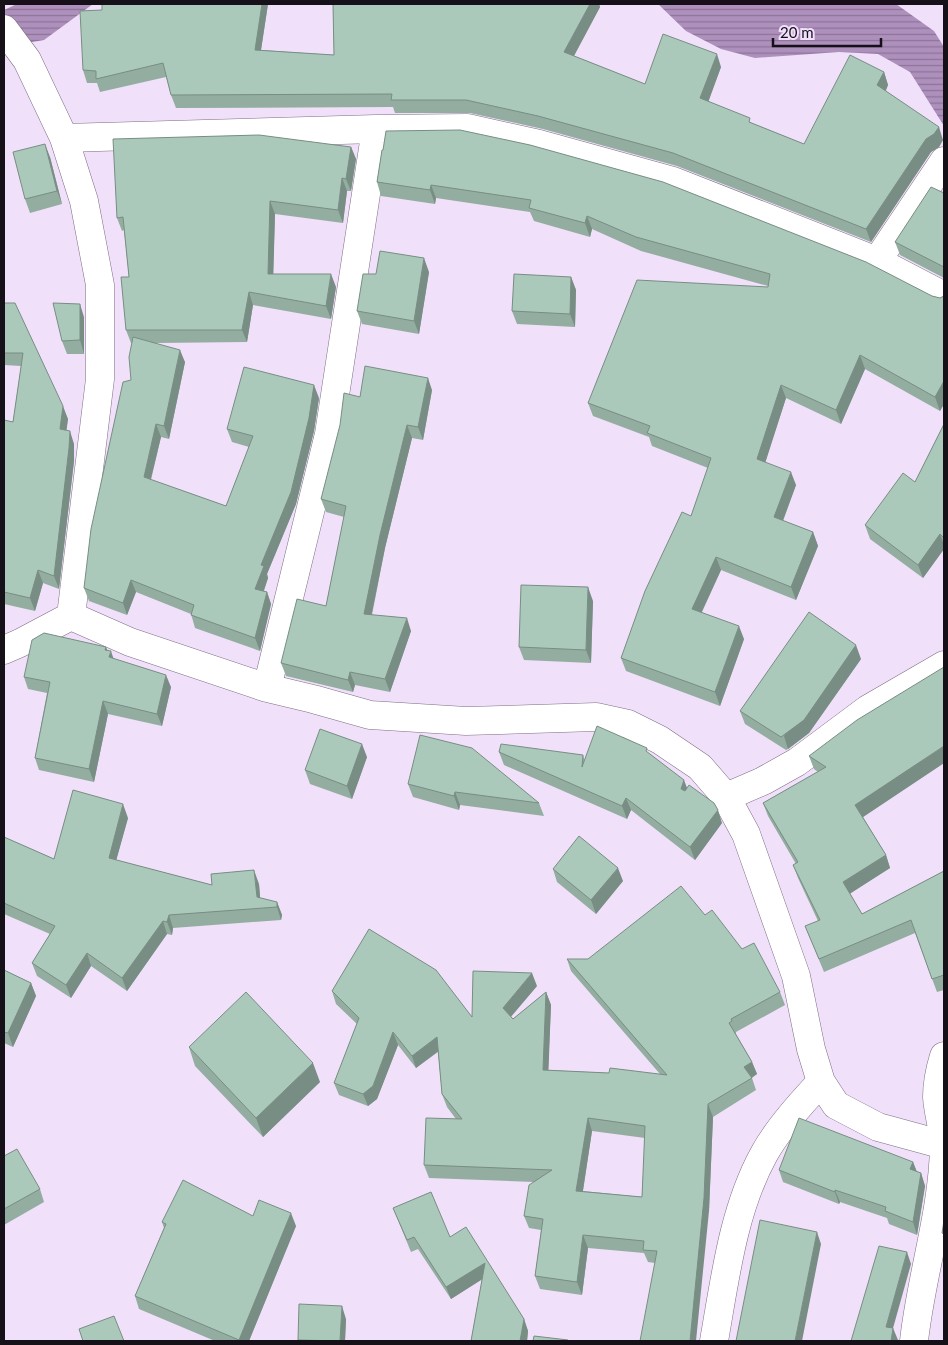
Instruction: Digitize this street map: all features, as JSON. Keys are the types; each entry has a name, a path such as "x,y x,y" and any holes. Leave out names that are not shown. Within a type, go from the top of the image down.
{"street":[{"path":"4,29 27,60 64,138 84,200 100,285 100,379 71,616"},
{"path":"64,138 376,128 467,128 540,144 673,181 877,261 944,296"},
{"path":"267,688 329,434 376,128"},
{"path":"877,261 944,160"},
{"path":"71,616 130,642 267,688 370,715 466,721 596,717 628,724 660,740 700,767 726,797 746,834 796,976 811,1049 821,1082 836,1105 878,1127 944,1145"},
{"path":"4,650 71,616"},
{"path":"726,797 763,781 797,762 868,709 944,665"},
{"path":"914,1341 917,1312 936,1221 944,1145 937,1098 940,1070 944,1056"},
{"path":"714,1341 729,1258 747,1191 764,1153 799,1106 821,1082"}],"shaded area":[{"path":"17,4 93,4 44,40 4,47 4,10"},
{"path":"658,4 896,4 934,31 944,47 944,126 910,72 878,54 839,52 755,58 721,49 686,31"}],"building":[{"path":"102,4 262,4 255,50 334,55 333,4 590,4 564,52 645,84 663,34 717,54 700,98 750,118 749,122 804,144 850,55 884,72 877,85 939,127 934,134 926,139 866,229 673,153 538,116 466,100 391,100 392,94 171,95 163,63 96,79 96,71 83,70 80,11 102,10"},
{"path":"460,130 530,145 663,182 866,262 932,296 940,298 944,296 944,381 935,397 860,355 836,410 781,385 757,459 791,472 774,517 813,532 791,587 716,557 692,609 739,626 715,692 621,658 645,591 682,512 691,516 711,458 647,433 650,426 588,403 637,280 768,287 770,274 636,237 587,216 585,223 529,208 531,200 431,185 430,190 377,182 386,131"},
{"path":"259,135 351,147 346,179 342,178 338,210 270,201 268,274 331,274 326,306 249,292 242,330 126,330 121,277 129,277 123,217 117,218 113,139"},
{"path":"45,144 57,191 25,199 13,152"},
{"path":"931,187 944,193 944,267 895,242"},
{"path":"380,251 424,258 414,321 357,311 363,274 376,274"},
{"path":"514,274 571,277 570,314 512,311"},
{"path":"4,303 15,303 63,406 60,429 70,431 54,576 38,570 30,598 4,592 4,420 13,422 23,353 4,353"},
{"path":"53,303 80,304 80,340 62,341"},
{"path":"133,337 180,350 164,426 156,424 144,477 226,506 253,436 227,429 244,367 314,385 309,418 291,492 261,565 264,566 255,589 267,592 255,638 191,615 194,605 131,580 123,603 84,588 91,529 123,382 131,380 129,357"},
{"path":"365,366 428,378 418,427 407,425 380,535 364,614 407,618 385,679 350,672 348,680 281,663 297,599 326,606 346,506 321,499 340,425 344,393 360,397"},
{"path":"944,424 944,538 940,534 918,565 865,525 903,473 915,482"},
{"path":"521,585 588,587 586,650 519,647"},
{"path":"809,612 856,645 804,720 781,737 740,711"},
{"path":"44,633 106,647 105,650 111,651 109,657 166,675 157,714 103,701 89,769 35,758 50,682 24,677 32,640"},
{"path":"944,667 944,746 855,805 886,855 843,882 862,914 944,871 944,975 932,979 911,920 819,959 805,926 820,920 793,865 798,862 763,803 826,767 809,756 857,720"},
{"path":"597,726 647,748 646,751 684,780 681,789 685,791 689,785 714,803 718,810 690,847 626,798 622,806 499,752 501,744 583,755 582,767"},
{"path":"320,729 362,744 347,786 305,770"},
{"path":"420,735 472,748 539,803 455,792 454,796 408,784"},
{"path":"73,790 123,804 109,858 212,885 211,874 254,870 257,897 277,902 277,907 169,915 167,922 163,921 122,978 87,953 66,985 32,963 55,926 4,903 4,837 54,859"},
{"path":"579,836 618,868 591,900 553,869"},
{"path":"681,886 705,915 712,910 742,949 754,943 780,992 731,1019 732,1021 729,1023 752,1062 744,1067 752,1078 708,1104 704,1198 690,1341 640,1341 657,1251 643,1250 644,1241 583,1235 577,1282 535,1276 543,1219 524,1216 529,1185 552,1170 424,1165 426,1118 462,1119 442,1094 437,1037 412,1056 393,1032 373,1086 363,1094 334,1083 359,1018 332,991 369,929 436,970 472,1017 473,971 532,973 503,1008 513,1019 546,992 543,1070 609,1073 610,1068 667,1075 567,959 588,959","holes":["588,1118 645,1126 642,1197 576,1191"]},
{"path":"4,970 31,983 8,1033 4,1032"},
{"path":"246,992 313,1063 256,1118 189,1047"},
{"path":"799,1118 913,1162 910,1169 921,1173 913,1222 885,1211 886,1207 835,1190 835,1192 779,1170"},
{"path":"17,1149 40,1189 4,1209 4,1156"},
{"path":"183,1180 253,1216 259,1200 291,1213 239,1340 135,1296 166,1224 162,1222"},
{"path":"431,1192 450,1237 466,1227 524,1319 520,1341 471,1341 485,1263 446,1287 414,1237 407,1240 393,1208"},
{"path":"760,1220 817,1232 795,1341 736,1341"},
{"path":"879,1246 907,1252 886,1327 893,1328 891,1341 851,1341"},
{"path":"299,1304 342,1306 340,1341 298,1340"},
{"path":"114,1316 124,1341 83,1341 79,1329"},
{"path":"534,1336 568,1340 568,1341 533,1341"}]}
